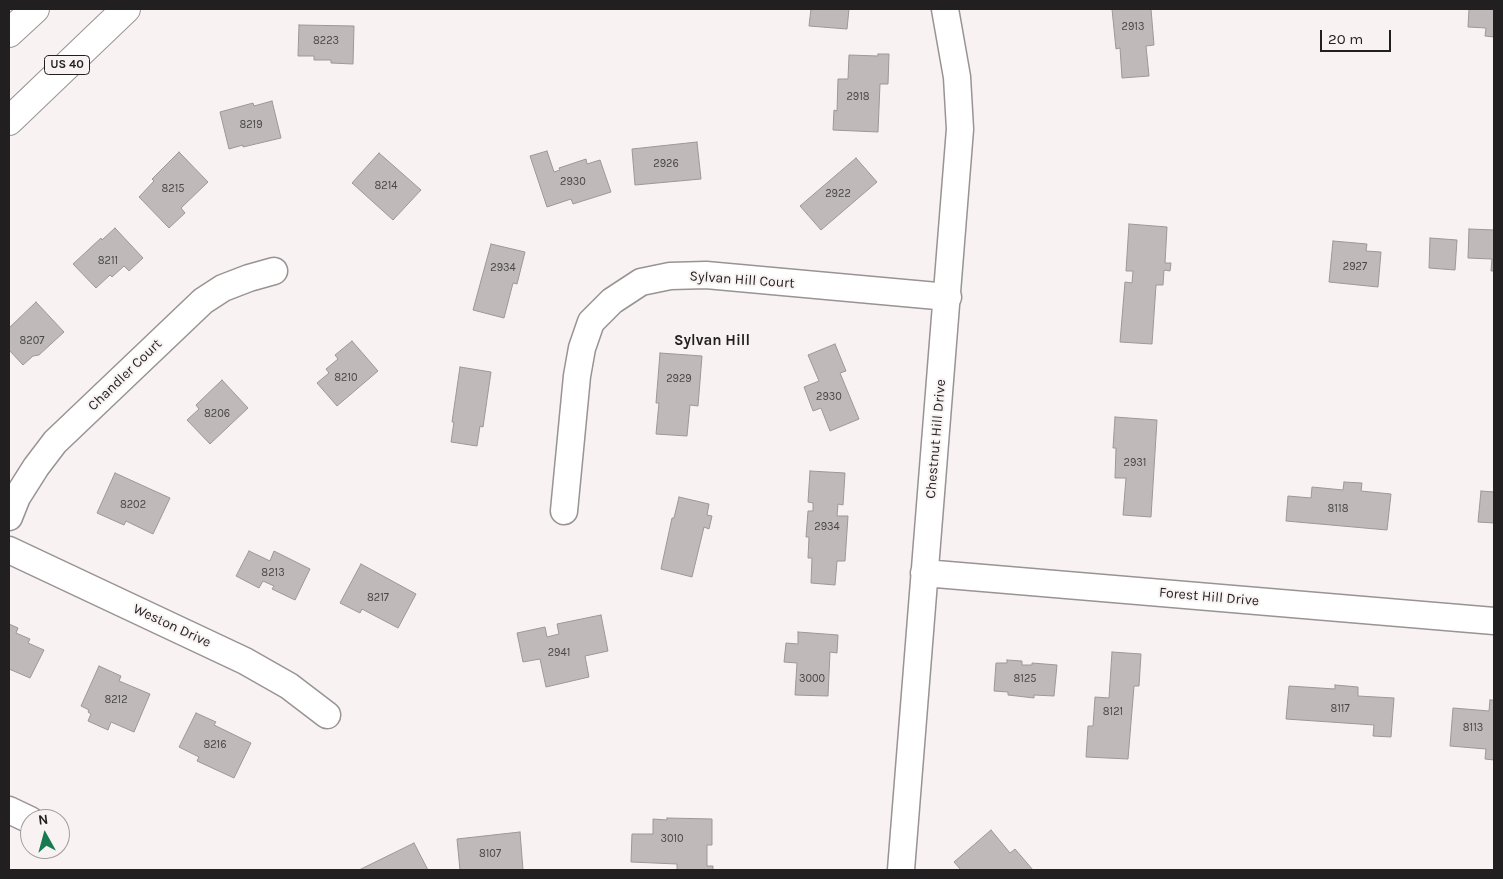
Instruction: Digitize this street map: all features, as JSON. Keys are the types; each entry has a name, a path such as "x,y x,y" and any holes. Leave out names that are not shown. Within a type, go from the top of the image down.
{"main road":[{"path":"9,33 35,9"},
{"name":"US 40","path":"9,121 126,9"}],"street":[{"name":"Chestnut Hill Drive","path":"901,870 960,129 957,77 945,9"},
{"name":"Chandler Court","path":"9,517 17,497 55,442 203,301 223,288 274,271"},
{"name":"Sylvan Hill Court","path":"564,511 577,376 582,348 591,322 612,301 640,282 670,276 706,275 948,297"},
{"name":"Weston Drive","path":"9,550 245,661 288,686 327,715"},
{"name":"Forest Hill Drive","path":"924,572 1494,621"}],"building":[{"path":"811,9 849,9 847,29 809,26"},
{"path":"1112,9 1151,9 1154,45 1146,46 1149,76 1122,78 1120,48 1116,49"},
{"path":"1469,9 1494,9 1494,37 1485,36 1486,28 1468,27"},
{"path":"299,25 354,26 353,64 331,63 331,60 314,60 314,56 298,56"},
{"path":"878,54 889,54 888,84 880,84 878,132 833,130 834,110 837,111 838,79 848,79 849,55 878,56"},
{"path":"272,101 281,138 229,149 220,112 253,103 254,106"},
{"path":"697,142 701,179 635,185 632,149"},
{"path":"547,151 554,172 560,170 559,168 586,159 587,164 600,160 611,192 573,204 571,199 547,207 530,156"},
{"path":"179,152 208,182 181,208 185,213 169,228 139,197 154,181 152,179"},
{"path":"379,153 421,190 393,220 352,183"},
{"path":"856,158 877,182 821,230 800,206"},
{"path":"1129,224 1167,227 1165,263 1171,263 1170,271 1164,270 1163,285 1156,285 1152,344 1120,342 1125,282 1132,283 1133,271 1126,271"},
{"path":"115,228 143,258 129,271 124,266 112,277 110,275 96,288 73,264 101,238 102,240"},
{"path":"1469,229 1494,230 1494,271 1491,271 1492,259 1468,258"},
{"path":"1430,238 1457,240 1455,270 1429,268"},
{"path":"1333,241 1367,244 1366,251 1381,252 1378,287 1329,282"},
{"path":"491,244 525,252 517,284 513,283 504,318 473,310"},
{"path":"36,302 64,332 39,355 33,356 23,365 9,350 9,328"},
{"path":"352,341 378,371 337,406 317,383 329,373 326,369 338,359 335,355"},
{"path":"835,344 846,371 840,373 859,419 830,431 821,408 813,411 804,387 819,381 808,355"},
{"path":"660,353 702,356 698,406 690,405 687,436 656,434 659,403 656,403"},
{"path":"460,367 491,372 483,427 480,426 477,446 451,442"},
{"path":"222,380 248,408 210,444 187,420 199,409 196,405"},
{"path":"1115,417 1157,420 1151,517 1123,515 1126,478 1115,478 1116,448 1113,448"},
{"path":"810,471 845,473 843,505 838,504 837,516 848,516 845,561 837,561 835,585 811,583 812,558 808,558 809,537 806,537 808,511 813,511 813,503 808,502"},
{"path":"115,473 170,498 153,534 126,521 124,525 97,513"},
{"path":"1344,482 1362,483 1361,491 1391,494 1387,530 1286,521 1288,496 1311,498 1312,487 1343,490"},
{"path":"1481,491 1494,492 1494,523 1478,522"},
{"path":"679,497 709,504 707,515 712,516 709,529 704,527 692,577 661,569 672,518 674,518"},
{"path":"249,551 270,561 274,551 310,569 295,600 272,589 274,586 263,581 259,588 236,576"},
{"path":"361,564 416,594 398,628 362,609 360,613 340,603"},
{"path":"601,615 608,651 585,656 589,677 546,687 540,659 523,662 517,633 545,627 547,637 559,634 557,624"},
{"path":"9,624 18,628 16,633 30,639 28,643 44,650 30,678 9,669"},
{"path":"798,632 838,635 837,653 830,652 828,696 795,695 797,663 784,662 786,643 798,644"},
{"path":"1112,652 1141,654 1139,686 1134,686 1128,759 1086,757 1088,726 1093,726 1095,697 1109,698"},
{"path":"1007,660 1022,661 1022,665 1032,665 1032,663 1057,665 1054,696 1034,695 1034,698 1008,695 1008,692 994,691 996,663 1007,663"},
{"path":"99,666 121,676 119,681 150,694 134,732 111,722 108,730 88,721 91,714 88,712 89,710 81,706"},
{"path":"1335,685 1358,687 1358,696 1394,698 1391,737 1373,736 1374,725 1286,719 1289,686 1335,689"},
{"path":"1490,700 1494,700 1494,760 1485,759 1486,749 1450,746 1453,708 1489,711"},
{"path":"196,713 216,722 214,725 251,743 234,778 197,761 199,757 179,747"},
{"path":"667,818 712,819 712,845 707,845 707,866 713,866 713,870 677,870 677,864 631,862 632,834 653,834 653,819 667,820"},
{"path":"991,830 1010,853 1015,849 1033,870 961,870 954,862"},
{"path":"520,832 523,870 460,870 457,839"},
{"path":"414,843 428,870 359,870"}],"district":[{"name":"Sylvan Hill","path":"712,341"}]}
